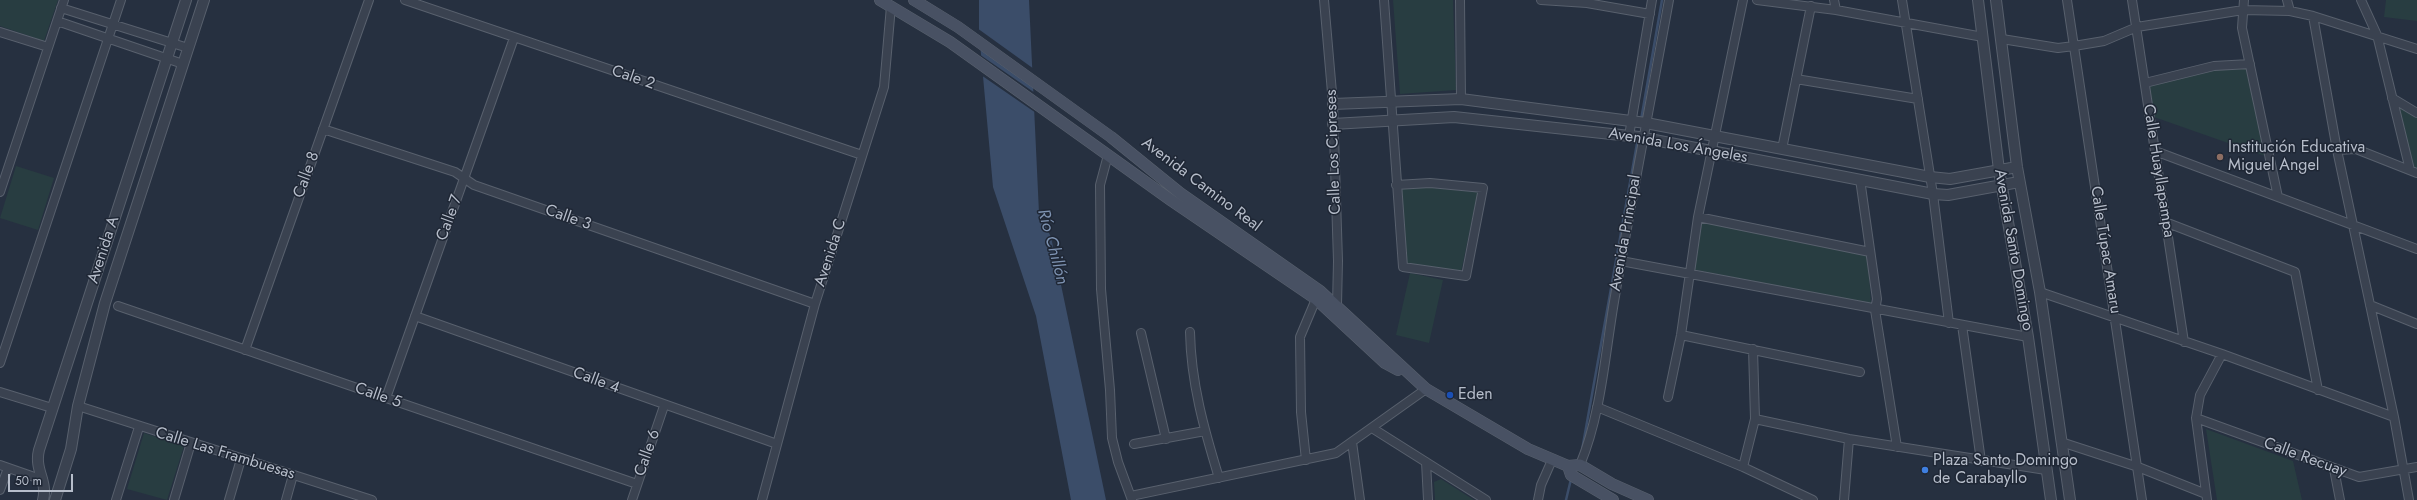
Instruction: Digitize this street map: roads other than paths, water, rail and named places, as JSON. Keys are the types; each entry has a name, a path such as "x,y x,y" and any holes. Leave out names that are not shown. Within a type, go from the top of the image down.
{"main road":[{"name":"Avenida Camino Real","path":"880,0 950,42 1104,153 1316,299 1385,363 1415,380"},
{"name":"Avenida Camino Real","path":"914,0 958,27 1111,137 1180,193 1337,304 1426,389 1528,450 1568,466 1580,465"},
{"path":"1580,465 1612,484 1648,500"},
{"path":"1568,466 1571,475 1608,499"}],"street":[{"path":"0,192 64,0"},
{"path":"0,364 121,0"},
{"name":"Avenida A","path":"43,500 45,489 36,462 52,408 186,0"},
{"name":"Avenida A","path":"55,500 71,449 78,406 105,303 204,0"},
{"name":"Calle 8","path":"244,350 369,0"},
{"name":"Cale 2","path":"405,0 862,155"},
{"name":"Calle Los Cipreses","path":"1324,0 1333,104 1338,260 1337,304"},
{"path":"1384,0 1391,119 1396,185 1403,267 1466,276 1483,188 1430,183 1396,185"},
{"path":"1460,0 1461,100"},
{"path":"1541,0 1587,2 1650,14"},
{"path":"1629,136 1652,0"},
{"name":"Avenida Principal","path":"1580,465 1596,407 1643,138 1669,0"},
{"path":"1668,398 1680,335 1698,217 1743,0"},
{"path":"1757,0 1836,10 1983,37"},
{"path":"1834,0 1836,10"},
{"path":"1902,0 1933,194 1949,323"},
{"name":"Avenida Santo Domingo","path":"1978,0 2001,186 2028,337 2051,500"},
{"name":"Avenida Santo Domingo","path":"1996,0 2019,182 2040,292 2070,500"},
{"name":"Calle Túpac Amaru","path":"2067,0 2142,500"},
{"name":"Calle Huayllapampa","path":"2132,0 2184,342"},
{"path":"2244,0 2242,28 2278,197"},
{"path":"2288,0 2290,11"},
{"path":"2362,0 2377,35 2392,98 2413,172"},
{"name":"Avenida C","path":"762,500 815,304 884,87 891,6"},
{"path":"1782,149 1811,6"},
{"path":"61,8 112,26 188,48"},
{"path":"2002,39 2058,48 2104,41 2137,27 2243,10 2290,11 2377,35 2417,49"},
{"path":"2312,16 2337,150 2394,417 2409,500"},
{"path":"57,21 183,64"},
{"path":"0,32 48,47"},
{"name":"Calle 7","path":"386,398 514,38"},
{"path":"2145,83 2214,66 2250,64"},
{"path":"1796,79 1918,99"},
{"path":"2392,98 2417,113"},
{"name":"Avenida Los Ángeles","path":"1333,104 1461,100 1646,123 1930,177 1950,179 2017,167"},
{"name":"Avenida Los Ángeles","path":"1333,124 1391,119 1454,117 1629,136 1933,194 1948,195 2019,182"},
{"name":"Calle 3","path":"323,129 455,172 474,185 815,304"},
{"path":"2337,150 2356,149 2413,172"},
{"path":"2155,151 2417,249"},
{"path":"1104,153 1100,185 1100,289 1110,390 1112,438 1118,462 1131,498 1336,453 1426,389"},
{"path":"1860,180 1878,299 1875,310 1897,447"},
{"path":"1698,217 1870,252"},
{"path":"2165,222 2295,272 2318,390"},
{"path":"1621,261 1875,310 2028,337"},
{"path":"2040,292 2222,354 2394,417"},
{"path":"1306,460 1301,412 1300,337 1316,299"},
{"path":"2370,305 2417,324"},
{"name":"Calle 5","path":"118,306 637,484"},
{"name":"Calle 4","path":"415,316 664,406 777,444"},
{"path":"1962,325 1980,461"},
{"path":"1190,332 1190,363 1205,431 1219,478"},
{"path":"1141,333 1166,438"},
{"path":"1680,335 1860,372"},
{"path":"1743,467 1755,419 1753,349"},
{"path":"2207,497 2196,418 2200,395 2222,354"},
{"path":"0,392 52,408"},
{"name":"Calle Las Frambuesas","path":"78,406 139,427 293,475 348,496 372,500"},
{"name":"Calle 6","path":"632,500 664,406"},
{"path":"1596,407 1743,467 1813,500"},
{"name":"Calle Recuay","path":"2196,418 2359,477 2417,467"},
{"path":"1755,419 1849,439 1980,461 2046,470"},
{"path":"116,500 139,427"},
{"path":"1372,428 1486,500"},
{"path":"1134,444 1205,431"},
{"path":"1844,500 1849,439"},
{"path":"1352,442 1360,500"},
{"path":"2061,442 2138,467 2207,497"},
{"path":"174,500 191,443"},
{"path":"229,500 241,459"},
{"path":"1538,500 1541,485 1552,460"},
{"path":"1426,462 1428,500"},
{"path":"0,490 4,466 43,480"},
{"path":"2334,468 2340,500"},
{"path":"286,500 293,475"},
{"path":"1608,499 1612,484"}],"water":[{"name":"Río Chillón","path":"979,0 1029,0 1039,213 1051,237 1106,500 1071,500 1036,316 993,187 979,32"}],"waterway":[{"path":"1641,120 1662,0"},
{"path":"1582,450 1638,138"},
{"path":"1566,500 1571,479"}],"place":[{"name":"Institución Educativa Miguel Angel","path":"2220,157"},
{"name":"Eden","path":"1450,395"},
{"name":"Plaza Santo Domingo de Carabayllo","path":"1925,470"}]}
